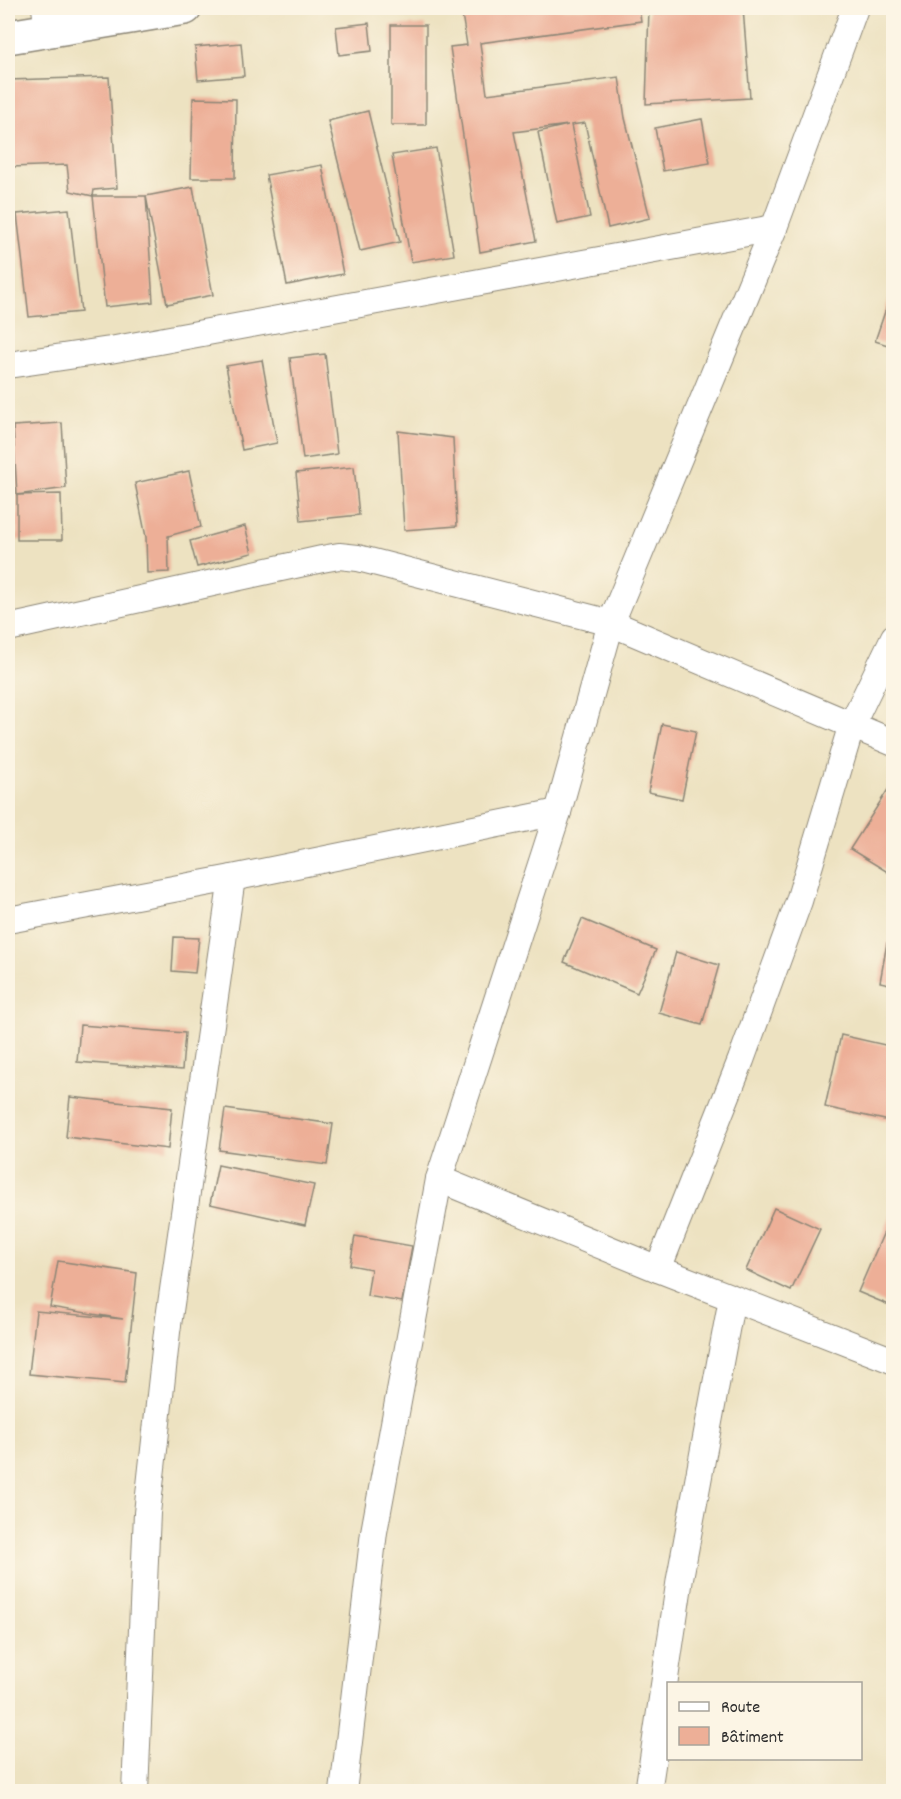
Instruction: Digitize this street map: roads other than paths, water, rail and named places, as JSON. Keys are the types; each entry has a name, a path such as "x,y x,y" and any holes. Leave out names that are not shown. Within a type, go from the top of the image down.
{"main road":[{"path":"8,37 46,19 184,8"}],"street":[{"path":"342,1791 374,1532 439,1179 558,812 611,622 774,228 855,8"},
{"path":"8,364 110,350 774,228"},
{"path":"8,628 339,556 358,558 611,622 894,743"},
{"path":"658,1269 741,1060 799,902 852,724 894,637"},
{"path":"8,920 232,878 558,812"},
{"path":"135,1791 147,1513 166,1332 232,878"},
{"path":"439,1179 658,1269 894,1361"},
{"path":"648,1791 680,1578 732,1298"}]}
